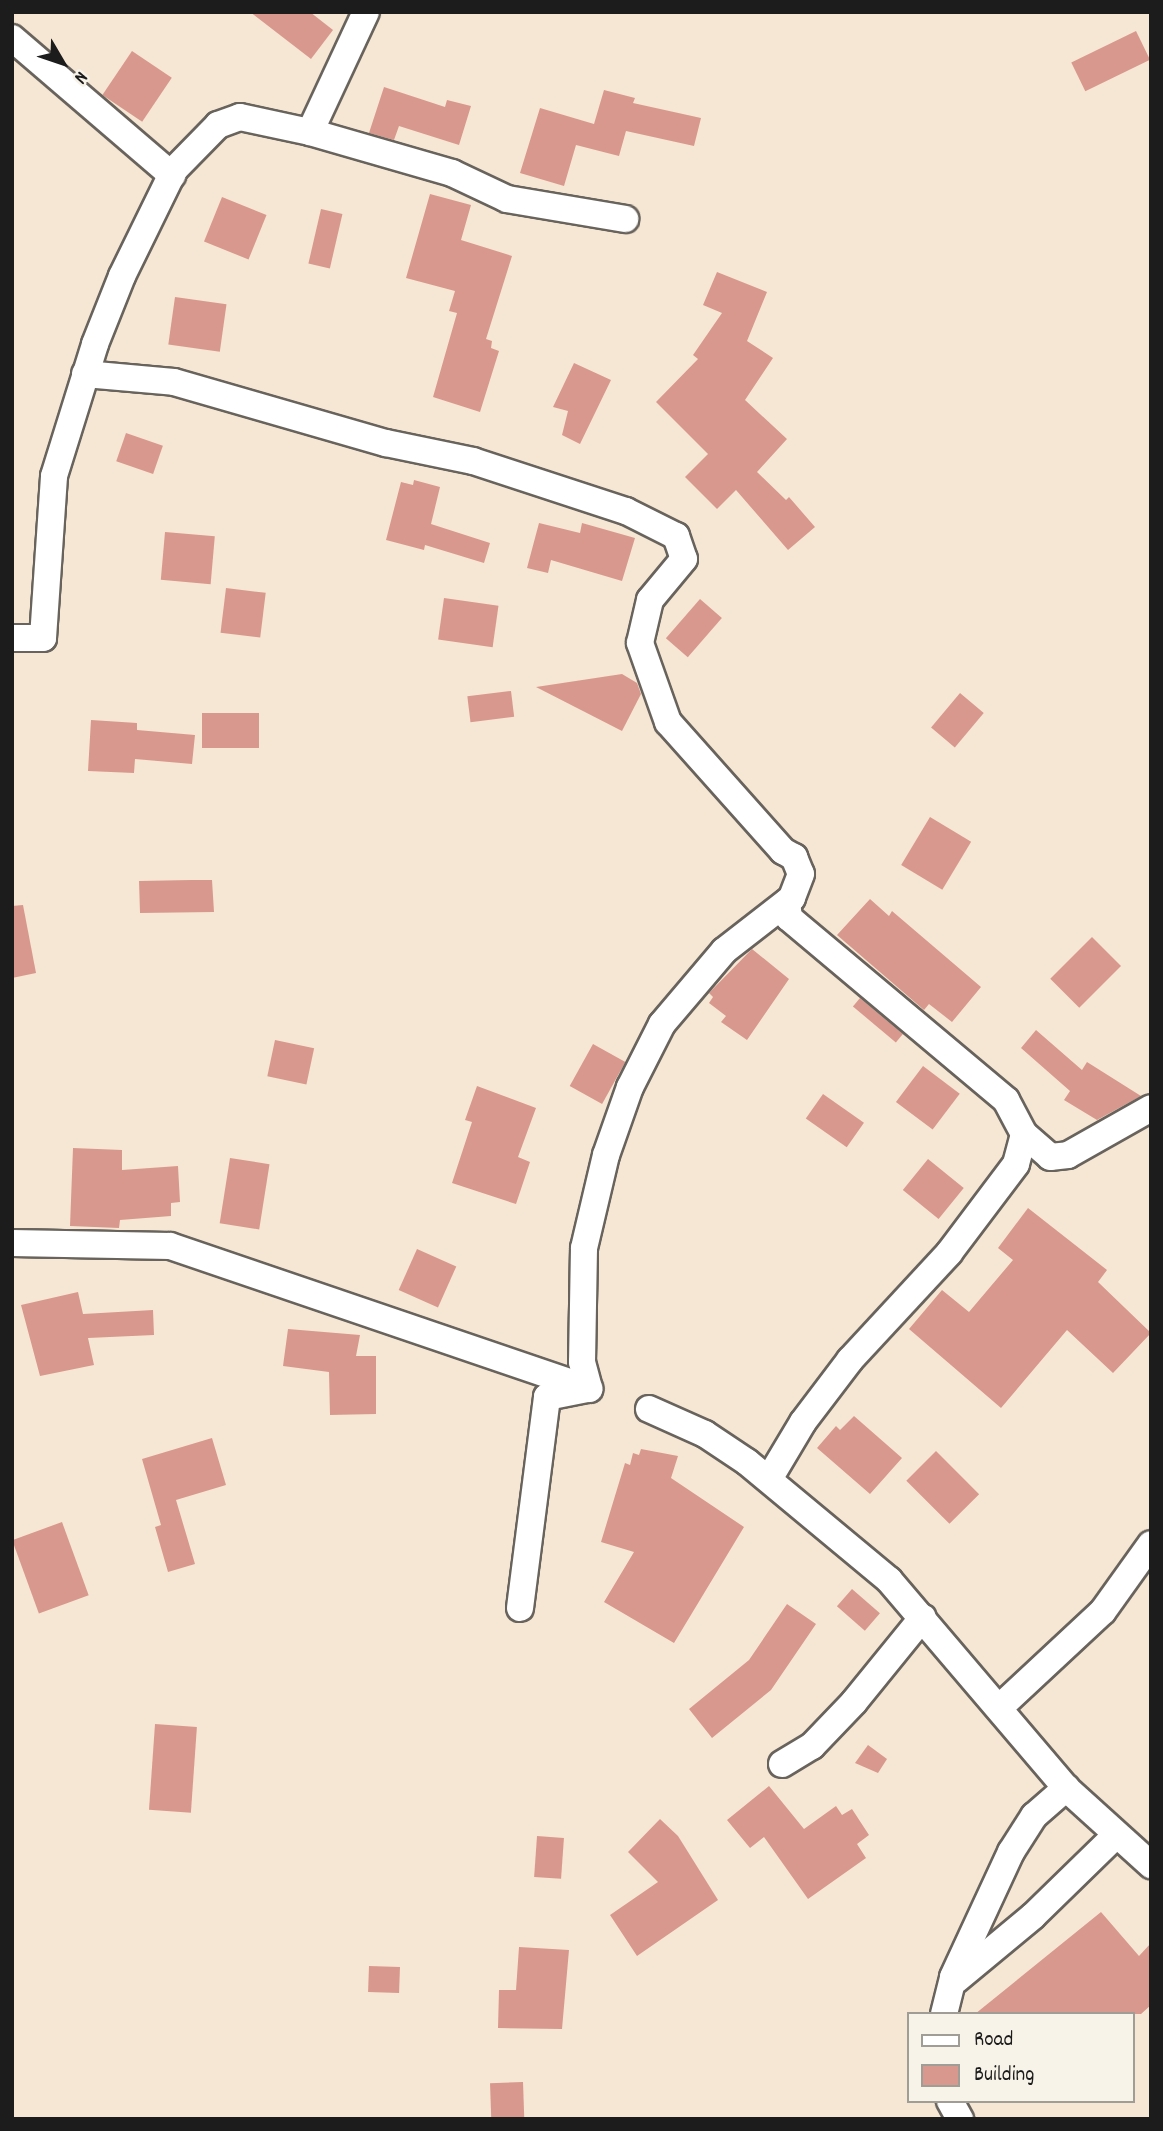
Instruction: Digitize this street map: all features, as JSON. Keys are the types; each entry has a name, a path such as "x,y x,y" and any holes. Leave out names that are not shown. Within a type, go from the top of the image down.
{"street":[{"path":"310,132 366,12"},
{"path":"12,38 172,175"},
{"path":"12,638 43,638 54,476 85,374 122,276 172,175 218,125 240,117 310,132 452,173 507,199 625,219"},
{"path":"85,374 174,382 386,443 473,461 626,510 676,536 684,559 650,600 640,643 668,722 783,851 794,857 801,874 787,902 724,951 662,1024 630,1087 606,1155 584,1248 580,1286 582,1362 589,1389"},
{"path":"787,902 789,918 1006,1100 1024,1134 1050,1157 1068,1155 1151,1108"},
{"path":"769,1479 803,1422 850,1360 949,1253 1016,1164 1024,1134"},
{"path":"12,1243 170,1246 589,1389"},
{"path":"520,1608 547,1397 589,1389"},
{"path":"649,1409 705,1434 769,1479 889,1580 1066,1788 1115,1836 1151,1866"},
{"path":"999,1708 1103,1611 1151,1544"},
{"path":"782,1764 812,1746 846,1711 923,1617"},
{"path":"945,2012 952,1984 1011,1852 1034,1816 1066,1788"},
{"path":"952,1984 1033,1916 1115,1836"},
{"path":"951,2103 960,2119"}],"building":[{"path":"250,12 310,12 333,30 311,59"},
{"path":"1136,31 1150,60 1085,91 1071,63"},
{"path":"132,51 172,78 142,122 102,95"},
{"path":"384,87 445,107 447,100 471,106 459,145 399,126 394,140 369,133"},
{"path":"604,90 635,98 633,103 701,118 694,146 626,131 619,156 576,145 564,186 520,173 540,108 594,124"},
{"path":"430,194 471,205 461,240 512,256 486,339 492,341 491,348 499,351 480,412 433,397 457,313 449,311 455,291 406,278"},
{"path":"222,197 267,215 249,259 204,242"},
{"path":"321,209 342,214 330,269 308,264"},
{"path":"717,272 767,292 747,341 773,358 745,400 787,439 757,472 786,500 789,497 815,527 788,550 736,490 717,509 685,477 708,454 656,402 698,359 693,355 722,313 703,305"},
{"path":"175,297 226,304 220,352 168,345"},
{"path":"574,363 611,380 580,444 562,435 568,411 553,407"},
{"path":"126,433 163,446 153,474 116,461"},
{"path":"414,480 440,487 431,524 490,543 484,563 425,545 424,550 386,540 401,482 413,485"},
{"path":"539,523 580,533 582,523 635,538 622,581 551,560 548,573 527,568"},
{"path":"165,532 215,536 211,584 161,580"},
{"path":"226,588 266,593 260,638 221,633"},
{"path":"444,598 498,606 493,647 438,640"},
{"path":"700,599 722,618 688,657 666,638"},
{"path":"622,674 637,683 641,694 622,731 536,687"},
{"path":"511,691 514,717 470,722 467,696"},
{"path":"960,693 984,713 955,747 931,727"},
{"path":"202,713 259,713 259,748 202,748"},
{"path":"91,720 137,723 137,730 195,735 192,764 135,759 134,773 88,771"},
{"path":"930,817 971,842 942,890 901,865"},
{"path":"212,880 214,912 140,913 139,881"},
{"path":"870,899 889,916 892,911 981,987 952,1022 929,1004 924,1010 837,935"},
{"path":"23,905 36,973 12,978 12,906"},
{"path":"1092,937 1121,966 1079,1008 1050,979"},
{"path":"752,949 789,979 747,1040 721,1022 726,1016 709,1003 713,997 709,993"},
{"path":"860,998 903,1034 896,1042 853,1006"},
{"path":"1036,1030 1082,1070 1087,1062 1141,1096 1097,1120 1064,1100 1070,1091 1021,1048"},
{"path":"275,1040 314,1048 306,1085 267,1076"},
{"path":"593,1044 625,1062 602,1104 570,1086"},
{"path":"923,1066 960,1094 933,1130 896,1102"},
{"path":"477,1086 536,1108 518,1157 530,1162 516,1204 452,1183 472,1122 465,1120"},
{"path":"823,1094 864,1123 847,1147 806,1119"},
{"path":"73,1148 122,1150 122,1170 178,1166 180,1202 171,1203 171,1216 120,1220 119,1228 70,1226"},
{"path":"230,1158 270,1164 259,1229 220,1223"},
{"path":"928,1159 964,1188 939,1219 903,1190"},
{"path":"1028,1208 1107,1270 1098,1282 1151,1333 1113,1373 1067,1330 1001,1408 909,1329 942,1290 969,1312 1013,1260 998,1248"},
{"path":"417,1249 456,1266 438,1308 399,1290"},
{"path":"78,1292 83,1314 153,1310 154,1335 88,1338 94,1365 40,1376 21,1305"},
{"path":"288,1329 360,1335 356,1356 376,1356 376,1414 330,1415 329,1372 283,1366"},
{"path":"854,1416 902,1458 870,1494 817,1448 836,1426 840,1430"},
{"path":"212,1438 226,1485 176,1500 195,1564 168,1572 155,1527 161,1525 142,1459"},
{"path":"641,1449 678,1456 671,1478 744,1527 674,1643 604,1602 634,1552 601,1542 625,1463 630,1465 633,1453 639,1455"},
{"path":"936,1451 979,1494 949,1524 906,1481"},
{"path":"62,1522 89,1595 39,1613 12,1540"},
{"path":"852,1589 880,1613 865,1631 837,1606"},
{"path":"787,1604 816,1624 771,1690 712,1738 689,1709 749,1660"},
{"path":"155,1724 197,1727 191,1813 149,1810"},
{"path":"868,1745 887,1759 878,1773 855,1763"},
{"path":"769,1786 804,1829 836,1806 842,1815 852,1809 869,1835 857,1844 866,1858 808,1899 764,1837 750,1848 727,1820"},
{"path":"660,1819 678,1836 718,1900 637,1956 610,1915 658,1882 628,1852"},
{"path":"537,1836 564,1838 561,1879 534,1877"},
{"path":"1101,1912 1139,1956 1151,1943 1151,2005 1141,2014 977,2012"},
{"path":"519,1947 569,1950 562,2029 498,2028 499,1990 516,1990"},
{"path":"369,1966 400,1967 399,1993 368,1992"},
{"path":"523,2082 524,2119 491,2119 490,2083"}]}
